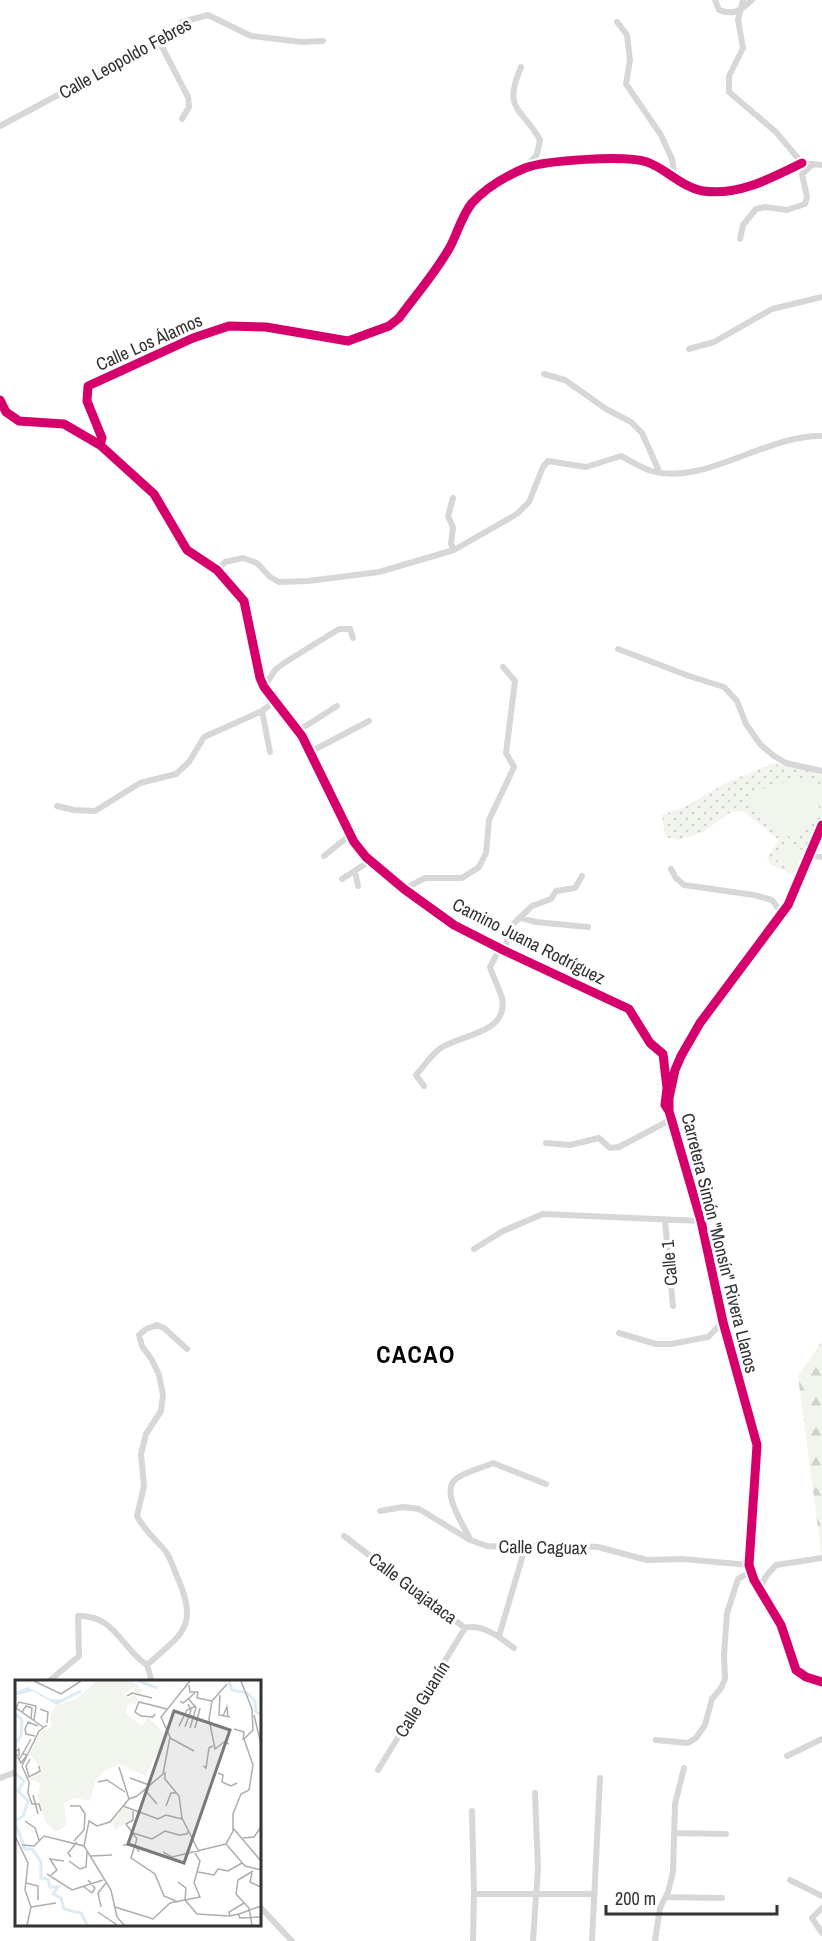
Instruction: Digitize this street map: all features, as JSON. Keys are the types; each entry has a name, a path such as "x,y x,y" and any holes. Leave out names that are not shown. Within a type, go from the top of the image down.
{"street":[{"path":"715,0 719,10 728,13 740,11 752,0"},
{"path":"743,0 738,20 743,48 729,76 729,92 776,132 802,163 822,165"},
{"name":"Calle Leopoldo Febres","path":"0,126 159,40 182,22 208,15 251,36 302,42 323,41"},
{"path":"617,22 627,35 630,60 627,84 661,135 672,159 675,179"},
{"path":"159,40 188,97 189,107 182,119"},
{"path":"521,67 513,95 517,110 534,129 540,140 537,154 526,168"},
{"name":"Calle Los Álamos","path":"100,445 102,438 87,401 88,386 193,338 229,326 266,327 348,341 389,326 399,318 448,250 472,204 494,184 526,168 573,161 628,159 646,162 701,191 723,191 758,184 802,163"},
{"path":"740,239 743,225 756,210 765,207 787,210 805,204 807,197 802,174 814,163"},
{"path":"689,349 714,342 772,309 822,297"},
{"path":"544,374 565,380 606,410 631,422 642,433 659,471"},
{"name":"Camino Juana Rodríguez","path":"0,400 6,412 20,422 64,424 100,445 154,494 187,550 217,570 244,601 260,678 264,687 298,731 354,842 370,861 454,925 629,1009 650,1043 663,1054 669,1112"},
{"path":"217,570 225,562 243,558 257,563 270,577 279,582 309,581 379,572 454,550 517,514 529,502 543,467 548,461 586,467 621,456 651,471 678,474 695,472 776,442 822,436"},
{"path":"453,498 448,516 453,528 451,544 454,550"},
{"path":"264,687 275,670 284,663 339,629 350,629 353,638"},
{"path":"618,649 724,687 737,701 746,724 760,744 774,756 786,764 822,771"},
{"path":"404,889 425,878 462,878 479,867 486,853 489,820 514,767 506,753 514,681 503,667"},
{"path":"57,806 95,811 140,783 176,774 189,762 204,737 262,711 275,701"},
{"path":"298,731 337,706"},
{"path":"262,711 270,752"},
{"path":"310,752 369,721"},
{"name":"Carretera Simón \"Monsín\" Rivera Llanos","path":"822,825 782,914 700,1023 681,1056 675,1070 669,1112 701,1221 723,1322 757,1445 750,1568 759,1589 781,1625 796,1670 806,1677 822,1682"},
{"path":"324,856 350,835"},
{"path":"809,856 822,857"},
{"path":"342,879 370,861"},
{"path":"671,870 684,885 754,895 772,900 782,914"},
{"path":"355,871 358,886"},
{"path":"424,1086 416,1075 438,1050 453,1041 488,1029 500,1017 502,1000 490,967 502,950 509,928 532,906 551,899 556,891 575,888 582,876"},
{"path":"521,918 536,922 588,927"},
{"path":"546,1143 570,1145 598,1138 610,1148 619,1147 669,1112"},
{"path":"474,1249 503,1231 543,1214 701,1221"},
{"name":"Calle 1","path":"665,1221 673,1306"},
{"path":"619,1334 656,1344 671,1344 708,1337 723,1322"},
{"path":"147,1665 183,1632 188,1614 187,1600 165,1549 145,1530 137,1516 144,1486 141,1454 146,1434 161,1411 163,1395 159,1375 142,1346 140,1335 146,1329 157,1325 164,1328 187,1349"},
{"path":"470,1540 450,1498 451,1486 457,1478 493,1463 546,1484"},
{"name":"Calle Caguax","path":"380,1511 403,1507 419,1509 470,1540 486,1546 525,1548 543,1544 598,1547 647,1560 683,1559 750,1568"},
{"name":"Calle Guajataca","path":"344,1536 465,1628 474,1626 499,1636 514,1648"},
{"path":"499,1636 525,1548"},
{"path":"759,1589 776,1565 822,1558"},
{"path":"656,1740 688,1743 696,1738 705,1725 712,1700 721,1688 724,1679 727,1613 738,1579 750,1568"},
{"path":"50,1680 79,1656 78,1616 90,1615 116,1631 136,1658 147,1665 151,1680"},
{"name":"Calle Guanín","path":"378,1770 465,1628"},
{"path":"787,1756 822,1739"},
{"path":"655,1941 660,1908 666,1897 673,1872 675,1804 684,1768"},
{"path":"0,1778 15,1772"},
{"path":"592,1941 600,1778"},
{"path":"533,1941 538,1894 535,1792"},
{"path":"472,1811 473,1941"},
{"path":"674,1833 726,1834"},
{"path":"790,1880 822,1896"},
{"path":"474,1894 595,1894"},
{"path":"666,1897 722,1898"},
{"path":"261,1908 292,1941"},
{"path":"822,1908 812,1918 822,1934"}],"green space":[{"path":"771,764 822,768 822,817 798,875 769,862 767,858 779,840 743,811 731,812 703,832 679,840 665,837 662,815 684,807 728,782"},
{"path":"793,780 810,781 822,785 822,802 801,835 791,838 745,804 767,788"},
{"path":"789,845 802,850 801,853 807,856 800,871 776,860 782,847 787,849"},
{"path":"822,1341 822,1559 798,1376"}],"cycle path":[{"path":"100,445 102,438 87,401 88,386 193,338 229,326 266,327 348,341 389,326 399,318 439,265 472,203 497,183 525,168 586,159 636,160 654,165 696,189 716,192 754,184 802,163"},
{"path":"0,400 6,412 19,421 64,424 100,445 154,494 187,550 217,570 244,601 260,678 264,687 302,736 354,842 366,857 404,889 454,925 629,1009 650,1043 663,1054 667,1088 665,1105 669,1111"},
{"path":"822,825 788,905 700,1023 681,1056 675,1070 669,1098 669,1111 701,1221 723,1322 757,1445 749,1565 754,1580 781,1625 796,1670 806,1677 822,1682"}],"district":[{"name":"CACAO","path":"416,1354"}]}
